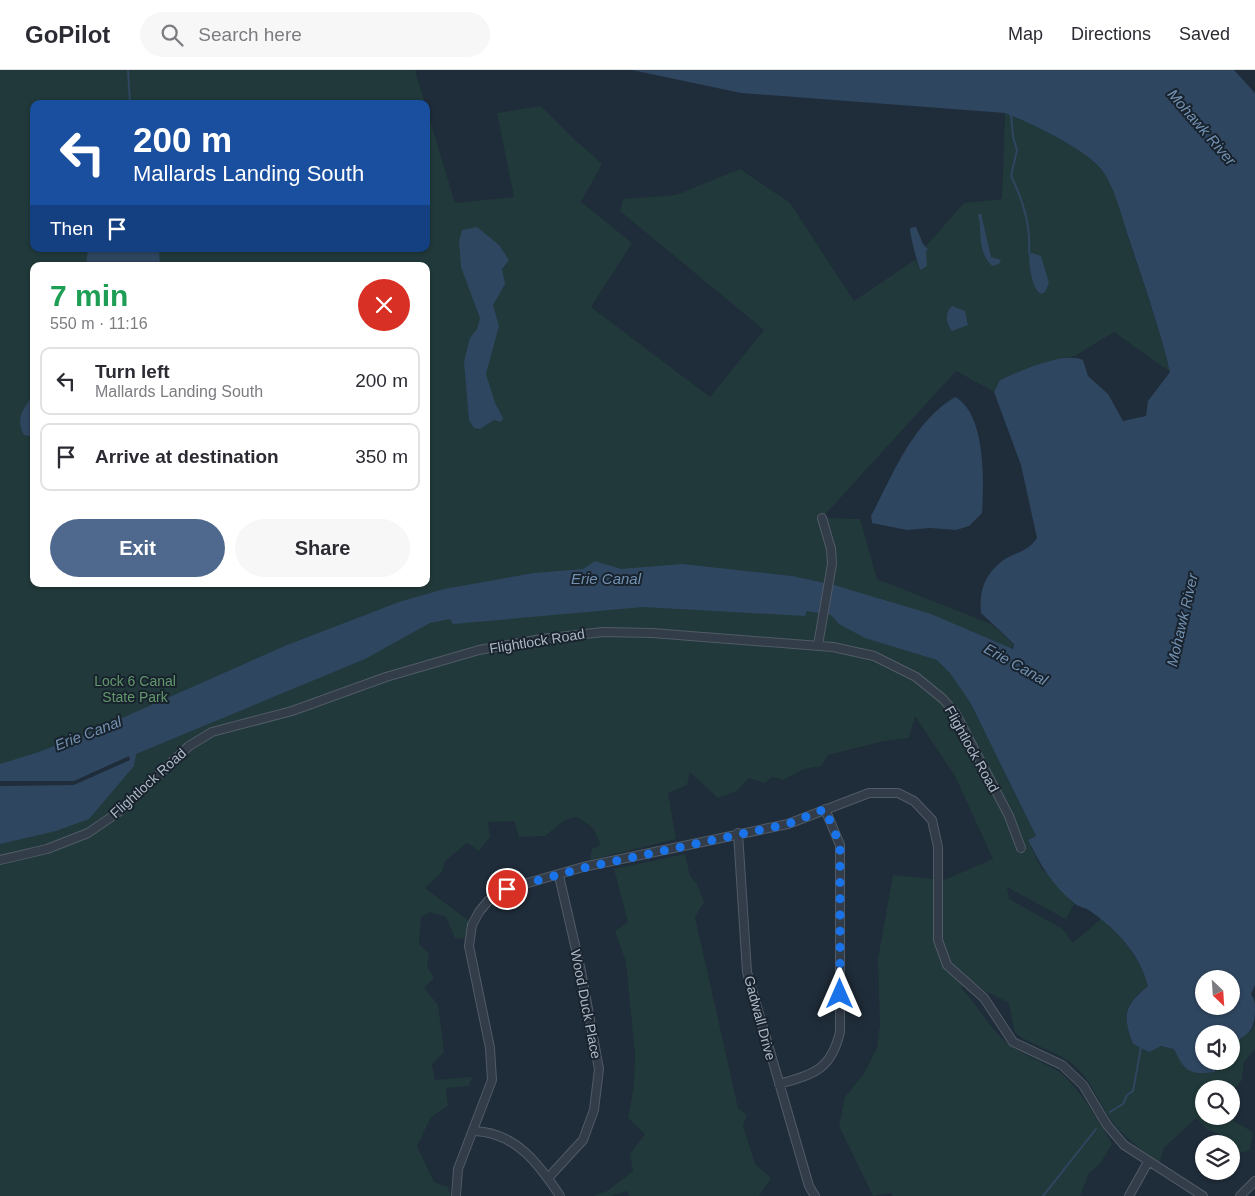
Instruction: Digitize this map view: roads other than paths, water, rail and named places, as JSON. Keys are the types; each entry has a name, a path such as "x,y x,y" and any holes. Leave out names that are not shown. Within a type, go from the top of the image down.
{"street":[{"path":"818,645 832,564 831,549 822,518"},
{"name":"Flightlock Road","path":"0,860 47,849 88,833 120,811 189,746 212,732 292,712 409,670 479,650 541,638 602,632 818,645 874,656 916,677 943,699 956,714 1009,816 1021,848"},
{"path":"456,1196 458,1169 490,1090 493,1072 490,1048 469,957 469,935 478,912 495,894 583,868 788,824 869,793 898,793 914,801 932,820 938,847 938,940 947,965 984,998 1013,1042 1062,1065 1083,1085 1106,1125 1124,1145 1204,1196"},
{"path":"779,1084 814,1073 827,1064 835,1052 840,1032 840,845 825,809"},
{"name":"Gadwall Drive","path":"738,834 747,972 809,1186 815,1196"},
{"name":"Wood Duck Place","path":"548,1178 583,1140 594,1110 599,1069 559,876"},
{"path":"474,1131 487,1131 518,1147 534,1159 560,1196"},
{"path":"1129,1196 1148,1162"},
{"path":"1240,1196 1255,1181"}],"water":[{"path":"632,70 1234,70 1255,93 1255,985 1251,994 1254,1002 1255,1017 1252,1027 1240,1039 1240,1025 1195,1025 1195,1070 1215,1070 1215,1072 1199,1073 1189,1070 1181,1063 1174,1049 1161,1046 1149,1052 1133,1044 1127,1025 1127,1011 1134,999 1148,986 1139,963 1118,934 1090,911 1075,904 1047,874 1028,840 1036,836 970,702 950,673 937,660 865,638 839,624 831,615 807,611 805,616 643,607 453,624 450,619 430,623 365,659 136,754 134,766 89,819 56,831 0,844 0,764 86,734 287,645 399,602 444,589 534,573 583,569 595,561 621,569 682,564 792,576 834,585 931,614 1013,649 1014,644 981,613 982,589 988,576 998,564 1026,549 1037,538 1021,465 994,392 1000,380 1030,367 1054,360 1075,358 1083,360 1088,376 1108,394 1123,421 1146,416 1148,401 1170,372 1117,201 1106,176 1093,161 1082,153 1042,130 1005,113 741,93"},
{"path":"978,214 981,214 991,257 1001,260 999,264 992,266 984,253"},
{"path":"477,227 499,245 509,260 502,269 505,284 493,305 499,326 486,374 495,403 503,418 501,422 494,420 480,429 474,428 469,420 464,362 470,338 477,329 480,318 461,267 459,241 462,230"},
{"path":"916,227 923,244 928,249 926,252 927,266 921,270 910,231 910,228"},
{"path":"88,252 159,252 160,262 86,262"},
{"path":"1029,252 1041,256 1049,283 1045,292 1041,294 1033,281"},
{"path":"952,306 965,311 968,325 952,331 948,325 947,318 949,309"},
{"path":"955,397 965,405 973,418 978,433 983,467 982,513 969,526 956,530 930,528 907,530 872,523 871,516 906,450 927,420"},
{"path":"30,400 30,436 24,435 20,424 20,419"}],"waterway":[{"path":"128,70 130,100"},
{"path":"1011,114 1013,137 1017,150 1011,176 1025,213 1029,232 1029,252"},
{"path":"1110,1112 1123,1104 1127,1095 1133,1091 1141,1047"},
{"path":"1043,1196 1096,1129"}],"water label":[{"name":"Mohawk River","path":"1202,127"},
{"name":"Erie Canal","path":"606,578"},
{"name":"Mohawk River","path":"1182,620"},
{"name":"Erie Canal","path":"1016,664"},
{"name":"Erie Canal","path":"88,733"}],"park label":[{"name":"Lock 6 Canal State Park","path":"135,690"}]}
